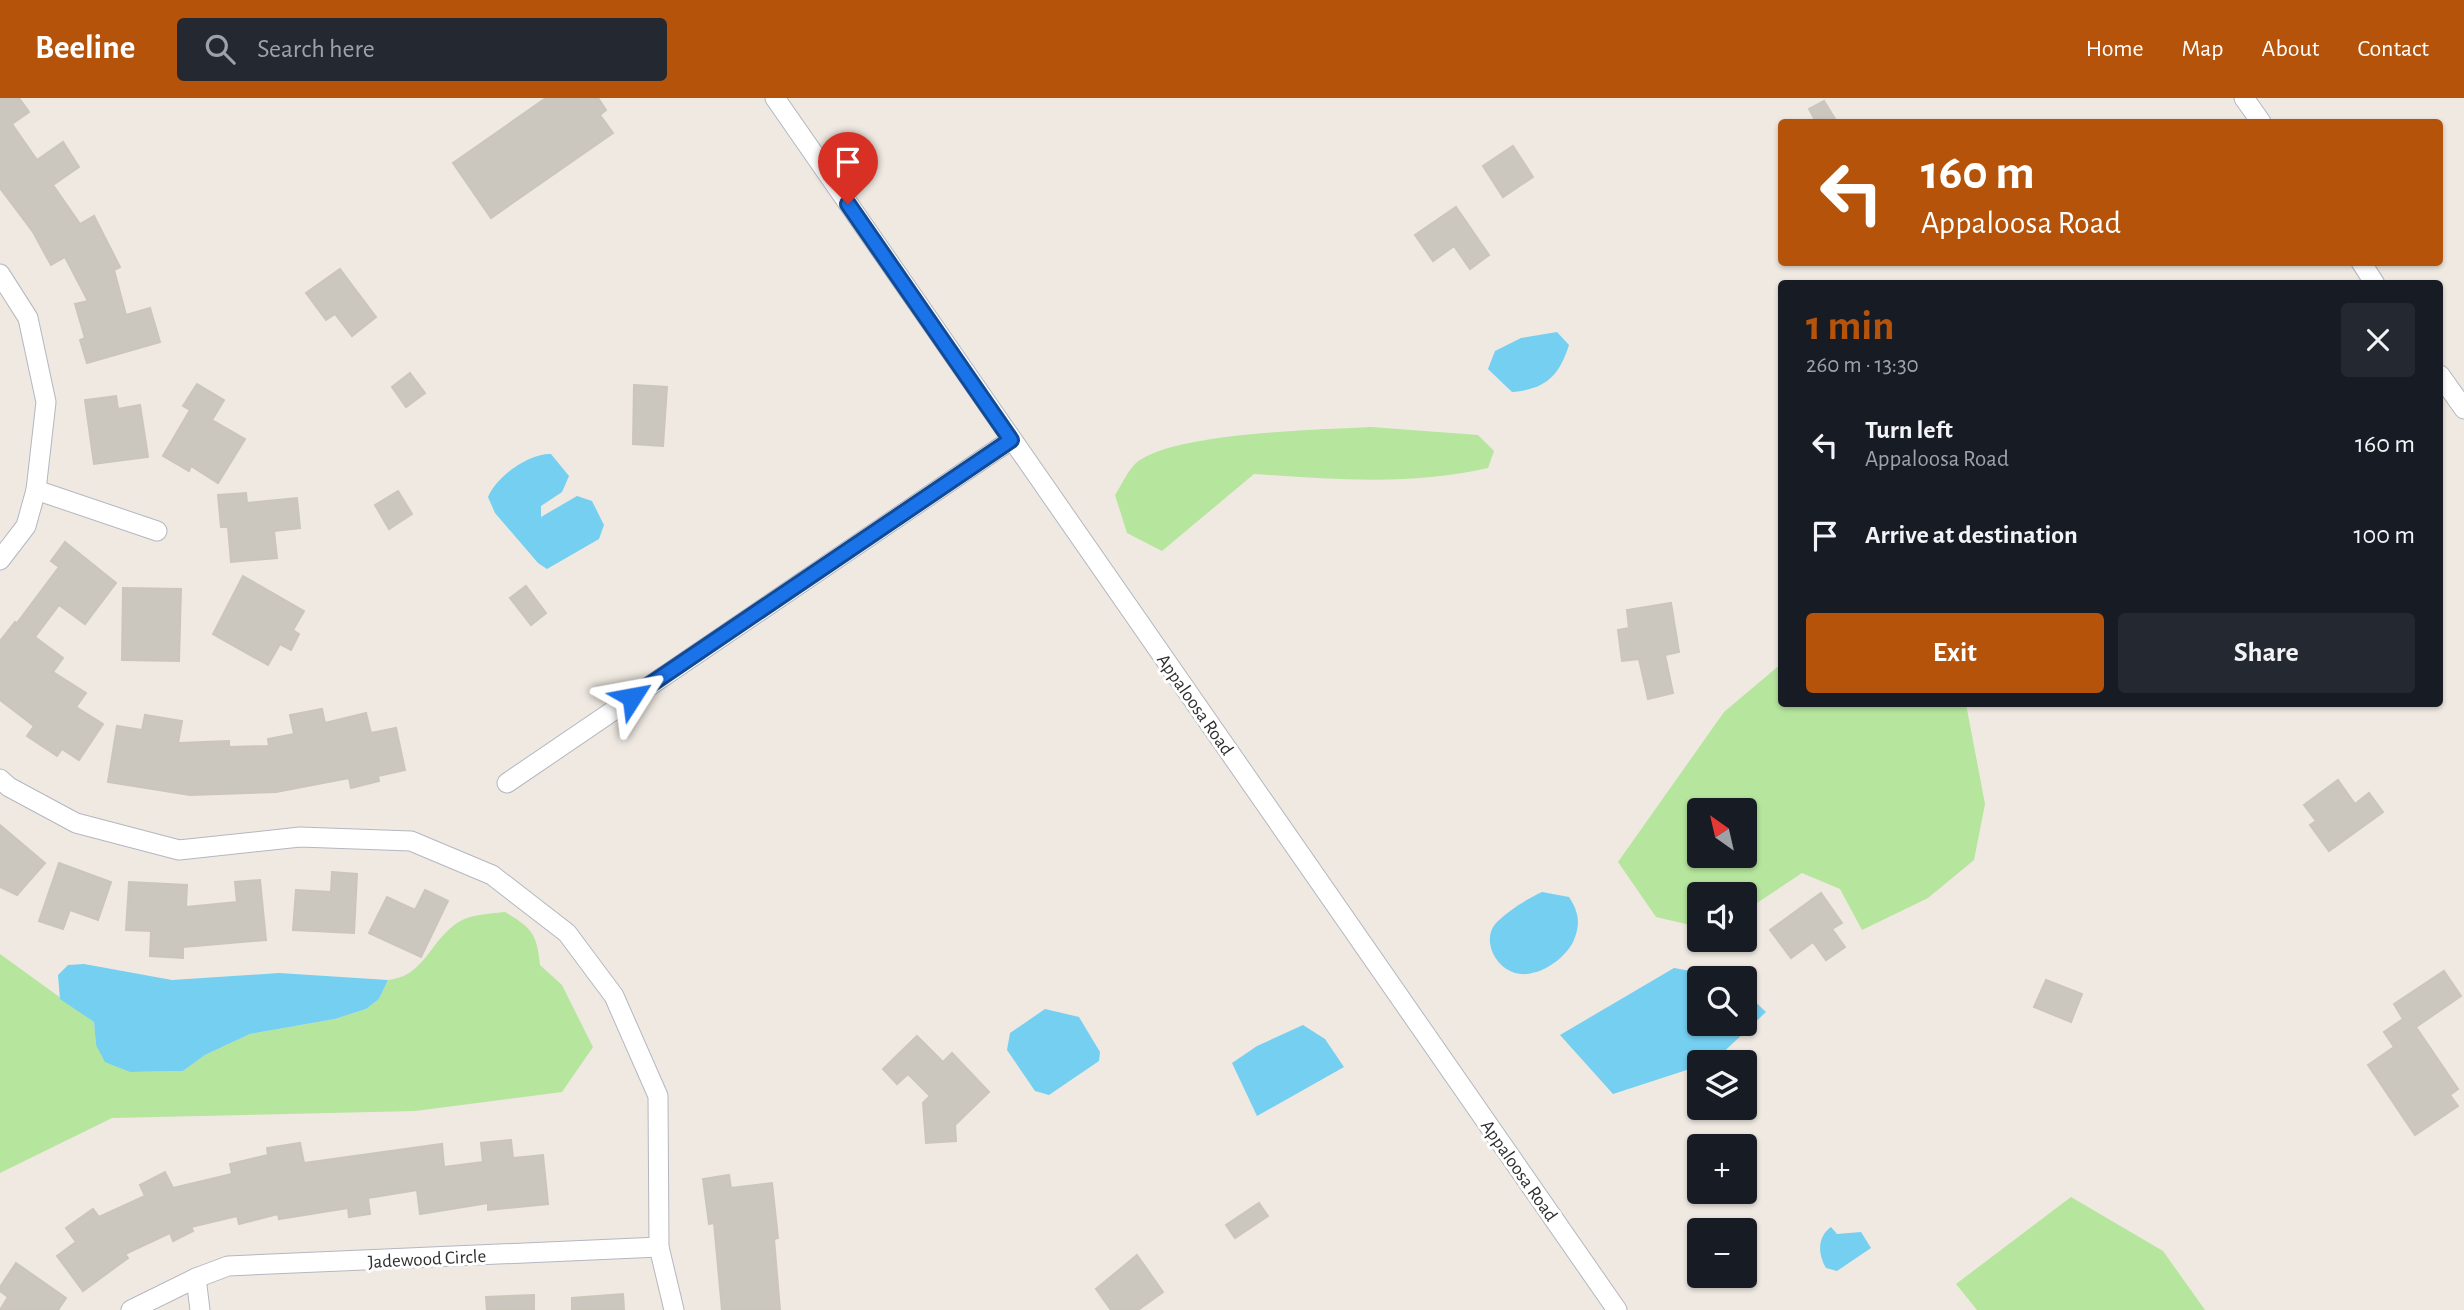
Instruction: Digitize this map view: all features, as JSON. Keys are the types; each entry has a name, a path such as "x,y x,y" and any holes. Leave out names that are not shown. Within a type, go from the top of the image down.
{"street":[{"name":"Appaloosa Road","path":"775,98 1617,1310"},
{"path":"2244,98 2259,119"},
{"path":"0,274 29,318 46,402 36,490 26,526 0,560"},
{"path":"2443,379 2464,410"},
{"path":"507,783 1011,440"},
{"path":"36,490 157,531"},
{"path":"0,779 9,787 76,823 178,850 300,837 411,841 492,875 567,933 614,996 658,1096 659,1247 674,1310"},
{"name":"Jadewood Circle","path":"131,1310 196,1278 228,1266 659,1247"},
{"path":"196,1278 200,1310"}],"green space":[{"path":"1371,427 1478,435 1494,451 1488,468 1430,477 1371,480 1254,474 1162,551 1127,533 1115,495 1133,466 1154,453 1181,445 1248,434"},
{"path":"1778,667 1778,707 1967,707 1985,804 1974,860 1928,898 1862,930 1840,889 1802,873 1757,903 1757,882 1687,882 1687,924 1656,917 1618,862 1724,712"},
{"path":"505,912 527,928 535,939 540,965 562,985 593,1047 562,1092 415,1111 112,1118 0,1173 0,954 94,1022 96,1045 130,1072 183,1071 205,1055 250,1034 335,1019 366,1009 379,999 388,980 400,978 417,967 453,926 478,915"},
{"path":"2071,1197 2163,1251 2205,1310 1977,1310 1956,1284"}],"water":[{"path":"1557,332 1569,345 1556,373 1542,384 1512,392 1488,369 1495,351 1521,338"},
{"path":"551,454 569,476 562,492 541,506 541,517 577,496 592,501 604,525 599,539 547,569 538,563 495,513 488,497 498,482 514,468 533,457"},
{"path":"1542,892 1569,897 1578,919 1576,936 1563,955 1540,971 1515,973 1501,965 1492,951 1492,929 1513,909"},
{"path":"84,964 172,980 279,973 388,980 379,999 366,1009 335,1019 250,1034 205,1055 183,1071 130,1072 105,1062 96,1045 94,1022 60,999 58,975 68,965"},
{"path":"1674,968 1687,970 1687,1036 1741,1036 1726,1050 1687,1050 1687,1070 1613,1094 1560,1035"},
{"path":"1757,1003 1766,1012 1757,1020"},
{"path":"1045,1009 1079,1017 1100,1052 1099,1061 1049,1095 1035,1091 1007,1050 1010,1033"},
{"path":"1303,1025 1325,1039 1344,1067 1257,1116 1232,1063 1257,1046"},
{"path":"1831,1227 1837,1234 1861,1232 1871,1248 1837,1271 1826,1268 1820,1246 1823,1236"}],"building":[{"path":"0,98 19,98 29,112 12,124 37,160 63,142 79,167 53,185 80,224 94,216 120,267 114,270 126,315 150,308 160,342 87,363 80,340 85,338 75,304 88,301 65,257 51,265 33,232 0,188"},
{"path":"546,98 598,98 606,110 600,115 613,133 491,218 453,163"},
{"path":"1824,101 1835,119 1814,119 1809,109"},
{"path":"1513,146 1533,177 1503,197 1483,166"},
{"path":"1456,207 1489,255 1470,269 1454,246 1433,261 1415,235"},
{"path":"340,269 376,317 352,336 335,314 326,320 306,293"},
{"path":"410,373 425,393 406,407 392,387"},
{"path":"197,384 224,400 212,420 245,439 218,483 191,466 189,471 163,456 190,410 183,406"},
{"path":"634,385 667,387 663,446 633,444"},
{"path":"116,396 118,409 140,405 148,457 94,464 85,400"},
{"path":"398,491 412,514 389,529 375,505"},
{"path":"246,493 247,503 297,498 300,528 274,531 277,558 231,562 228,527 221,527 218,495"},
{"path":"65,542 116,583 85,624 59,605 35,637 63,658 53,672 86,693 76,707 103,724 79,760 62,749 57,756 27,736 34,726 0,700 0,641 59,567 51,561"},
{"path":"243,576 304,611 293,630 299,634 291,650 280,644 268,665 213,634"},
{"path":"526,586 546,613 531,625 510,598"},
{"path":"123,588 181,589 179,661 122,660"},
{"path":"1671,603 1679,652 1665,655 1673,693 1648,699 1639,659 1622,661 1618,630 1629,628 1627,610"},
{"path":"322,709 325,723 366,713 371,733 396,728 405,770 378,776 379,781 351,788 349,778 276,792 190,795 108,782 117,726 142,730 145,715 182,721 178,743 229,741 229,747 269,746 268,739 294,734 290,715"},
{"path":"2338,780 2355,804 2369,793 2383,812 2329,851 2310,825 2316,821 2304,805"},
{"path":"0,825 45,863 17,895 0,887"},
{"path":"59,863 111,882 98,920 70,910 63,929 39,921"},
{"path":"332,872 357,874 354,933 293,930 296,890 331,892"},
{"path":"260,880 266,940 183,947 183,958 150,956 151,931 126,930 129,882 187,885 186,907 237,902 235,882"},
{"path":"425,890 448,901 421,957 369,933 387,897 415,910"},
{"path":"1821,893 1842,923 1832,929 1845,947 1826,960 1813,942 1791,958 1770,930"},
{"path":"2444,971 2461,996 2416,1027 2458,1089 2450,1095 2458,1106 2415,1135 2368,1065 2394,1047 2384,1032 2403,1019 2394,1004"},
{"path":"2046,980 2082,994 2071,1022 2034,1007"},
{"path":"917,1036 943,1062 952,1053 989,1092 955,1125 956,1141 926,1143 923,1103 930,1096 908,1074 897,1084 883,1069"},
{"path":"511,1140 513,1158 543,1155 548,1204 488,1210 488,1203 420,1214 417,1190 368,1198 370,1214 349,1217 348,1208 279,1219 278,1214 239,1224 237,1216 191,1227 193,1231 173,1241 170,1233 125,1254 128,1258 83,1291 57,1256 76,1242 66,1228 93,1209 99,1217 145,1196 140,1185 165,1172 173,1188 232,1174 230,1164 268,1155 267,1148 300,1143 304,1163 442,1144 444,1167 483,1162 481,1143"},
{"path":"729,1175 731,1188 772,1183 778,1238 774,1239 780,1310 722,1310 714,1223 709,1224 703,1179"},
{"path":"1259,1203 1268,1216 1235,1238 1226,1225"},
{"path":"1137,1255 1163,1292 1138,1310 1111,1310 1096,1289"},
{"path":"16,1263 66,1298 58,1310 0,1310 8,1297 0,1291 0,1287"},
{"path":"623,1294 624,1310 572,1310 572,1298"},
{"path":"534,1295 534,1310 487,1310 486,1297"}],"route":[{"path":"632,697 1011,440 848,204"}]}
